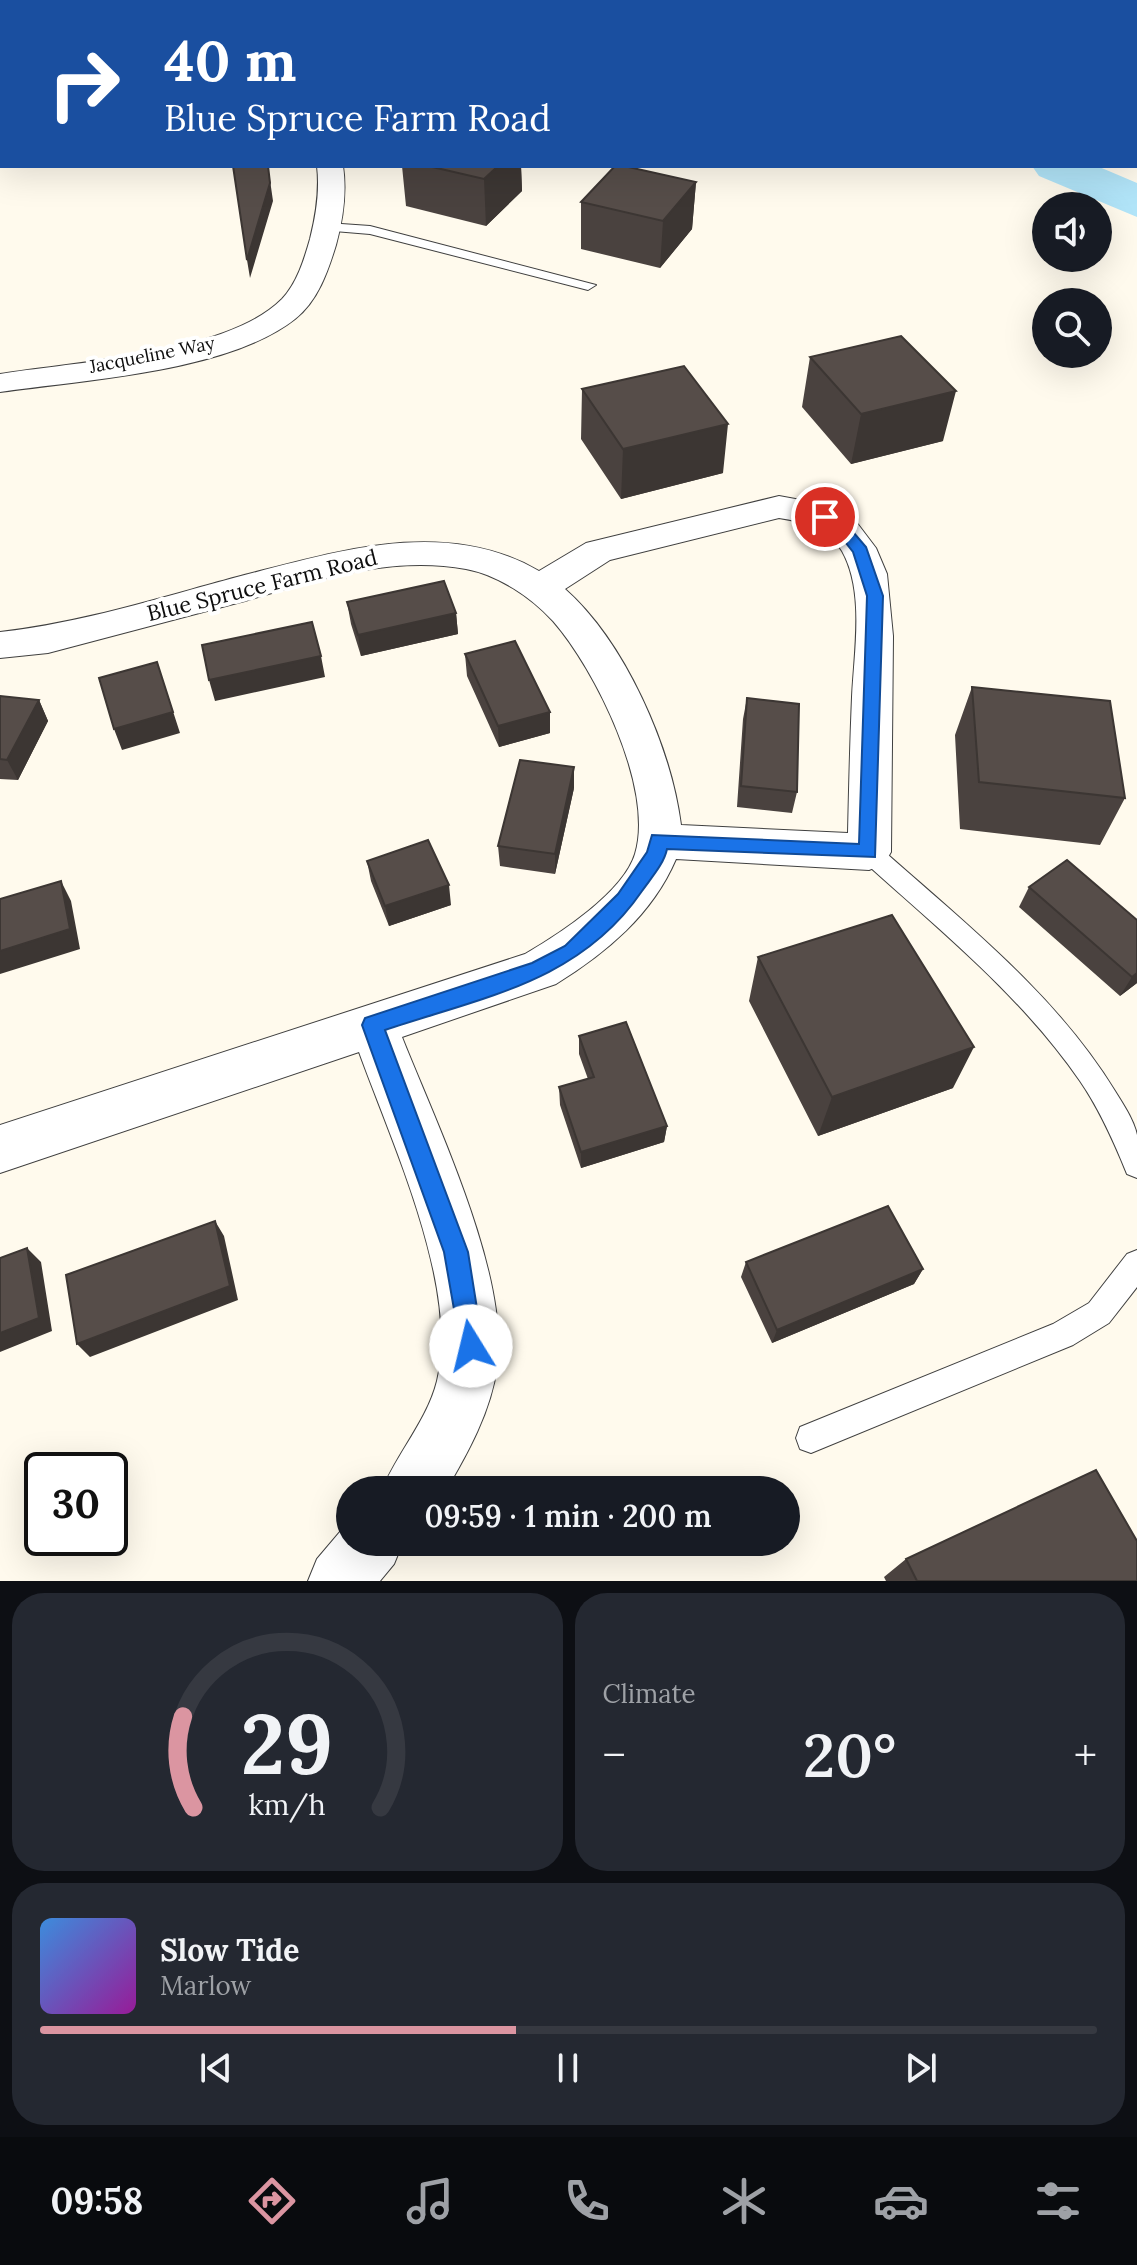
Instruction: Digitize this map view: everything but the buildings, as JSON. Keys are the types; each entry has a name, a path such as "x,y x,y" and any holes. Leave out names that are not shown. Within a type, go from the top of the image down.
{"street":[{"name":"Jacqueline Way","path":"0,383 190,350 263,325 283,313 310,284 327,227 332,193 330,168"},
{"path":"540,589 580,560 599,551 762,510 796,507 835,523 860,551 875,596 869,852 658,841"},
{"name":"Blue Spruce Farm Road","path":"0,645 48,640 359,558 391,553 435,553 489,562 540,589 565,610 586,637 644,748 655,778 660,811 657,854 625,900 572,952 539,970 0,1149"},
{"path":"373,1025 456,1252 471,1346 464,1387 444,1436 420,1476"},
{"path":"339,1581 360,1556"}],"lane":[{"path":"327,227 370,230 588,285"},
{"path":"869,852 1022,993 1063,1039 1102,1095 1137,1165"},
{"path":"811,1438 1063,1335 1099,1313 1137,1264"}],"waterway":[{"path":"1060,168 1137,202"}],"route":[{"path":"471,1346 456,1252 373,1025 539,970 572,952 602,926 625,900 657,854 658,841 869,852 875,596 860,551 843,530 825,517"}]}
